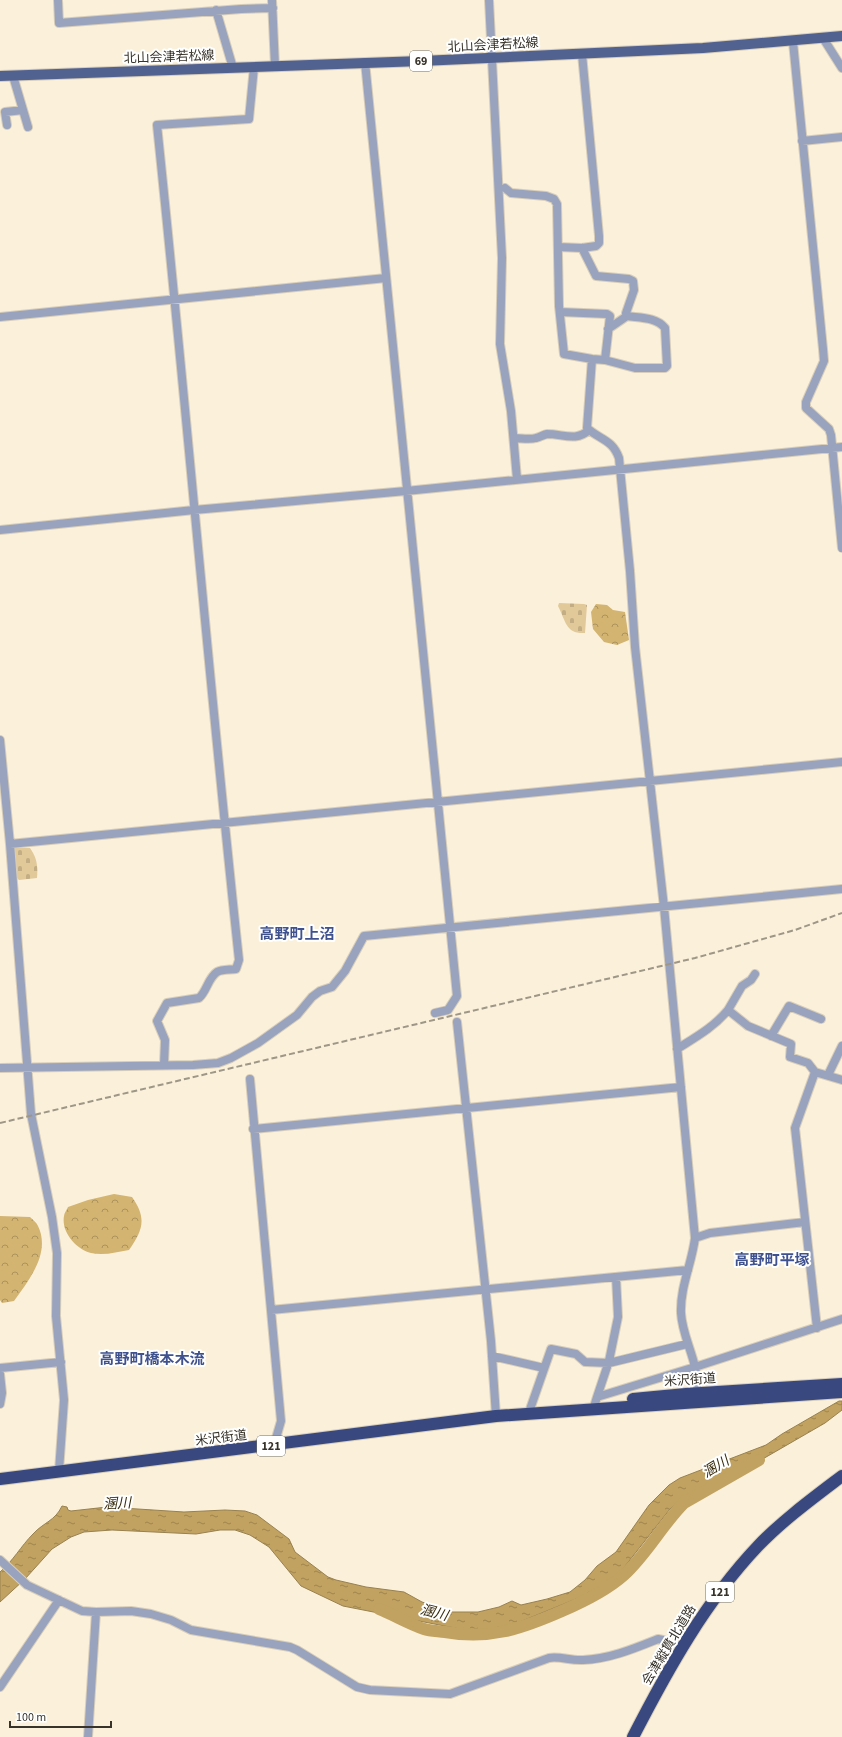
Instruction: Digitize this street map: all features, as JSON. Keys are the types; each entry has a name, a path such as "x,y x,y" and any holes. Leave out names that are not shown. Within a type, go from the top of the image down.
{"highway":[{"name":"米沢街道","path":"0,1478 274,1445 496,1416 541,1414 595,1404 838,1388"},
{"name":"会津縦貫北道路","path":"633,1737 682,1648 728,1581 759,1545 842,1476"},
{"name":"会津縦貫北道路","path":"639,1737 686,1650 710,1615 734,1585 776,1540 842,1486"}],"main road":[{"name":"北山会津若松線","path":"0,76 365,62 421,62 492,57 703,48 793,42 842,36"}],"street":[{"path":"58,0 59,23 273,4 275,66"},
{"path":"489,0 502,258 500,344 511,411 517,479"},
{"path":"216,10 233,68"},
{"path":"823,38 842,68"},
{"path":"793,42 824,358 806,402 806,408 829,429 842,548"},
{"path":"558,247 582,248 596,246 599,243 582,54"},
{"path":"365,62 449,928 457,996 448,1010 435,1013"},
{"path":"164,1065 164,1040 158,1021 167,1003 199,998 213,976 219,971 236,969 238,960 157,125 249,119 254,67"},
{"path":"13,76 28,127"},
{"path":"7,125 5,112 23,110"},
{"path":"802,141 842,137"},
{"path":"505,188 511,193 554,198 557,204 560,312 564,354 605,360 635,368 665,368 667,366 665,328 662,324 649,318 627,316 608,329"},
{"path":"582,248 596,276 629,279 633,281 634,290 626,313 627,316"},
{"path":"0,317 386,278"},
{"path":"560,312 607,314 610,316 605,360"},
{"path":"592,359 587,428 602,437 612,446 619,458 630,571 635,648 664,907 695,1238 694,1253 688,1270 681,1300 682,1324 695,1367 698,1397"},
{"path":"514,438 534,439 546,434 568,437 579,436 589,430"},
{"path":"0,530 842,447"},
{"path":"0,740 32,1114 52,1217 57,1253 56,1316 64,1400 59,1471"},
{"path":"10,844 842,762"},
{"path":"0,1068 164,1065 193,1066 218,1063 231,1058 258,1043 297,1015 312,997 320,991 332,987 345,971 364,936 842,889"},
{"path":"677,1049 708,1030 719,1021 728,1010 742,986 751,980 755,974"},
{"path":"771,1036 789,1006 821,1019"},
{"path":"728,1010 748,1026 791,1044 790,1057 808,1063 815,1072 842,1080"},
{"path":"457,1022 492,1356 496,1416"},
{"path":"828,1075 842,1046"},
{"path":"815,1072 795,1128 817,1328"},
{"path":"250,1079 281,1421 274,1445"},
{"path":"254,1129 681,1087"},
{"path":"695,1238 710,1233 805,1222"},
{"path":"271,1310 688,1270"},
{"path":"595,1404 609,1363 618,1317 616,1277"},
{"path":"595,1404 695,1367 842,1319"},
{"path":"528,1414 551,1348 576,1354 585,1362 609,1363 687,1344"},
{"path":"492,1356 544,1368"},
{"path":"0,1368 61,1362"},
{"path":"0,1374 2,1393 0,1404"},
{"path":"3,1562 27,1585 82,1611 132,1611 151,1614 171,1620 191,1630 290,1647 357,1687 370,1690 450,1694 549,1658 555,1657 582,1660 615,1656 658,1640 663,1640"},
{"path":"0,1687 59,1600"},
{"path":"88,1737 96,1612"}],"green space":[{"path":"559,603 587,605 585,633 579,633 567,626 558,606"},
{"path":"596,604 607,605 613,610 625,612 629,640 617,645 604,642 593,629 591,612"},
{"path":"14,848 30,848 36,862 37,878 19,880 17,878"},
{"path":"114,1194 132,1197 137,1204 140,1211 141,1224 137,1236 129,1250 101,1254 85,1251 75,1244 67,1234 64,1215 68,1207 88,1200"},
{"path":"0,1216 30,1217 38,1226 42,1246 40,1256 32,1275 20,1293 14,1301 2,1303 0,1300"}],"water":[{"path":"839,1401 842,1401 842,1410 825,1423 754,1464 724,1475 684,1498 670,1509 622,1570 612,1580 593,1592 505,1628 475,1632 343,1606 301,1586 269,1547 250,1535 235,1530 220,1530 196,1534 112,1530 84,1532 71,1537 52,1549 25,1579 0,1602 0,1572 33,1534 53,1518 62,1506 67,1507 68,1510 71,1511 107,1507 184,1512 225,1510 245,1511 257,1515 289,1539 295,1552 328,1577 366,1587 404,1592 422,1602 451,1612 478,1612 499,1607 512,1601 521,1605 547,1599 570,1592 585,1580 597,1566 616,1552 649,1505 669,1485 680,1478 766,1445"}],"waterway":[{"name":"溷川","path":"379,1609 424,1629 461,1634 491,1634 519,1628 533,1623 570,1608 617,1581 640,1558 684,1503 759,1460"}],"railway":[{"path":"0,1123 695,958 795,930 842,913"}],"district":[{"name":"高野町上沼","path":"297,934"},
{"name":"高野町平塚","path":"772,1260"},
{"name":"高野町橋本木流","path":"152,1359"}]}
